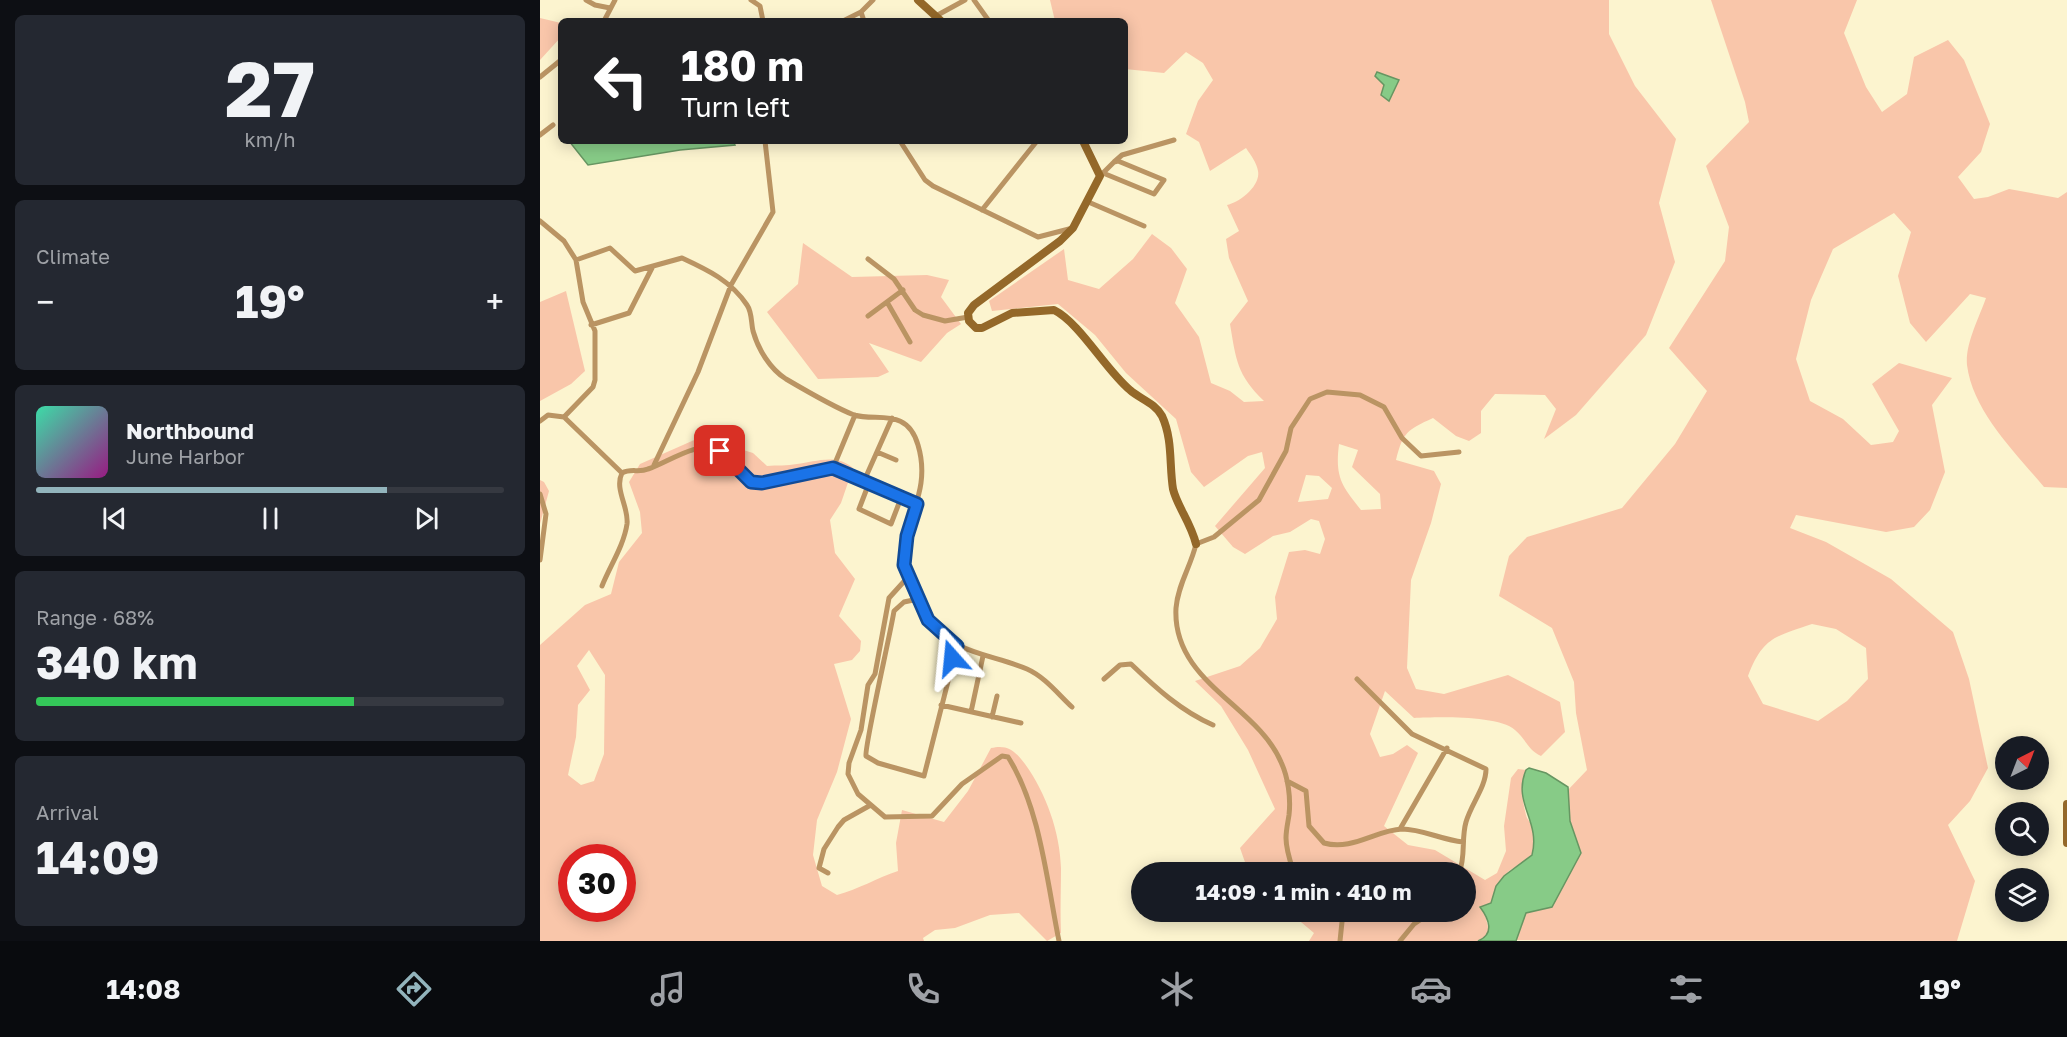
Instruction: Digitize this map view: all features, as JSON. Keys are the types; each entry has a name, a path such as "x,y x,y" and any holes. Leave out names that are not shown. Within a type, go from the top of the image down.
{"street":[{"path":"586,0 595,5 610,8"},
{"path":"605,18 615,0"},
{"path":"751,0 760,6 762,18"},
{"path":"849,18 861,12 873,0"},
{"path":"918,0 936,18"},
{"path":"938,18 965,0"},
{"path":"974,0 987,18"},
{"path":"861,12 863,18"},
{"path":"540,77 558,62"},
{"path":"540,135 553,125"},
{"path":"968,316 974,305 1053,247 1073,228 1102,174 1122,155 1174,140"},
{"path":"653,467 698,372 731,285 773,212 765,144"},
{"path":"902,144 925,180 982,210 1038,237 1073,228"},
{"path":"982,210 1035,144"},
{"path":"1085,144 1102,174 1154,194 1164,180 1114,162"},
{"path":"1086,201 1144,226"},
{"path":"540,221 564,241 576,260 583,302 595,331 593,387 564,417"},
{"path":"576,260 610,248 631,270 682,258 731,285 735,293 747,305 758,343 773,368 784,378 855,415 892,418 912,433 918,445 922,489 905,550 904,565 928,620 957,646 1027,669 1043,678 1072,707"},
{"path":"868,259 903,290 915,310 923,315 945,321 968,316"},
{"path":"591,325 629,313 652,266"},
{"path":"868,316 903,290"},
{"path":"887,302 910,342"},
{"path":"968,316 976,327 982,328 1012,313 1054,310 1070,322 1105,366 1131,392 1160,413 1168,430 1174,490 1192,526 1196,544 1179,588 1176,609 1181,646 1205,680 1262,734 1281,760 1287,781 1290,812 1286,836 1292,862"},
{"path":"1196,544 1214,537 1259,500 1286,451 1291,428 1310,399 1327,392 1360,395 1384,407 1402,438 1421,456 1459,452"},
{"path":"540,421 548,415 564,417 622,473"},
{"path":"833,468 855,415"},
{"path":"892,418 866,482 859,509 891,524 901,498"},
{"path":"602,586 625,533 627,521 618,480 622,473 633,469 646,471 699,448 720,451 751,482 762,483 833,468 917,504"},
{"path":"877,452 896,460"},
{"path":"540,494 546,514 540,560"},
{"path":"908,577 889,598 875,674 868,685 861,730 849,763 851,784 869,806 885,817 932,816 962,784 1002,756 1008,757 1018,771 1032,807 1059,941"},
{"path":"918,598 904,602 894,611 872,726 864,750 866,756 878,763 924,776 957,646"},
{"path":"971,712 983,656"},
{"path":"1104,679 1120,665 1131,664 1167,697 1196,718 1213,725"},
{"path":"1357,679 1412,734 1485,767 1487,771 1468,817 1462,842 1463,862"},
{"path":"992,717 997,696"},
{"path":"941,705 1021,723"},
{"path":"1400,829 1447,748"},
{"path":"1287,781 1306,791 1309,826 1324,843 1359,842 1400,829 1413,830 1443,840 1462,842"},
{"path":"2067,804 2067,843"},
{"path":"828,873 819,868 828,841 844,820 869,806"},
{"path":"1340,941 1342,922"},
{"path":"1400,941 1417,922"}],"shaded area":[{"path":"1050,0 1609,0 1609,34 1635,86 1676,139 1659,203 1675,262 1646,335 1576,415 1544,439 1556,409 1545,395 1495,394 1481,411 1481,433 1469,441 1456,436 1433,418 1412,429 1401,443 1396,460 1434,471 1441,484 1431,523 1411,580 1407,668 1416,689 1444,694 1508,675 1560,702 1565,732 1541,756 1507,725 1482,719 1414,718 1385,691 1370,734 1380,757 1393,754 1407,745 1418,753 1384,826 1408,845 1435,850 1455,862 1245,862 1240,848 1275,809 1248,750 1221,706 1195,681 1240,666 1260,648 1277,619 1275,597 1289,552 1305,550 1320,554 1325,539 1319,521 1311,519 1290,532 1273,536 1245,554 1233,547 1215,526 1265,468 1262,452 1248,456 1204,487 1191,472 1176,419 1126,373 1095,335 1058,304 992,311 989,301 1064,249 1068,280 1099,289 1133,259 1152,234 1171,248 1187,269 1175,303 1199,337 1211,383 1230,391 1244,402 1264,401 1248,383 1236,357 1230,324 1248,301 1229,258 1226,239 1239,231 1227,205 1243,197 1253,188 1258,177 1257,168 1246,148 1210,171 1199,142 1186,134 1198,101 1213,80 1203,63 1186,52 1164,73 1128,69 1128,18 1054,18","holes":["1339,444 1358,450 1352,467 1380,494 1381,509 1361,510 1344,487 1338,465","1306,475 1319,476 1332,488 1328,499 1298,502"]},
{"path":"1711,0 1857,0 1844,33 1866,87 1882,112 1907,94 1914,57 1948,40 1964,60 1990,124 1981,152 1958,177 1974,199 1988,197 2009,189 2058,198 2067,192 2067,488 2044,487 1997,431 1977,399 1971,382 1967,357 1970,340 1986,298 1970,294 1926,342 1910,323 1898,276 1911,232 1894,213 1833,249 1811,300 1796,359 1810,401 1843,419 1871,445 1893,442 1899,431 1872,384 1899,363 1952,378 1932,405 1945,472 1930,510 1914,527 1886,532 1796,515 1790,528 1826,542 1891,579 1953,632 1969,679 1988,768 1970,801 1948,825 1975,881 1957,941 1516,940 1526,913 1581,853 1570,821 1566,792 1587,770 1576,713 1574,682 1552,628 1499,596 1509,556 1527,537 1622,508 1675,444 1707,391 1669,348 1725,261 1729,227 1706,166 1749,122 1745,102","holes":["1812,624 1836,629 1866,648 1868,679 1847,701 1818,721 1763,704 1748,676 1765,646 1779,636"]},
{"path":"540,18 558,22 558,40 540,60"},
{"path":"1377,72 1399,80 1389,101 1381,95 1384,85 1375,76"},
{"path":"571,144 735,145 680,150 588,165"},
{"path":"803,243 852,277 927,275 949,280 941,297 961,324 947,333 921,362 869,343 889,372 878,377 818,379 767,312 798,284"},
{"path":"566,291 585,371 571,384 540,401 540,302"},
{"path":"701,437 753,453 767,466 833,460 846,463 853,468 841,503 830,520 835,553 855,579 839,616 861,641 860,651 852,660 834,664 851,719 837,772 817,820 813,855 822,886 837,895 898,871 896,843 902,810 944,822 968,791 991,748 1002,747 1014,752 1033,775 1055,827 1061,868 1061,933 1047,941 1019,913 990,915 955,928 935,930 923,938 924,941 540,941 540,645 585,605 611,594 619,562 642,533 640,512 629,482 640,464","holes":["589,650 605,675 604,754 594,781 581,785 568,775 576,737 578,705 590,690 577,666"]},
{"path":"540,480 544,482 549,491 540,524"},
{"path":"1529,768 1546,773 1568,787 1570,821 1581,853 1552,907 1526,913 1516,941 1478,941 1487,934 1489,926 1480,907 1491,903 1496,886 1504,876 1532,855 1533,832 1522,792 1526,770"},
{"path":"1518,769 1526,770 1522,787 1527,817 1534,830 1533,851 1527,860 1503,877 1490,905 1483,906 1489,931 1484,939 1478,941 1309,941 1314,933 1301,922 1476,922 1476,875 1485,880 1497,873 1506,851 1504,826 1511,778"}],"route":[{"path":"720,451 751,482 762,483 833,468 917,504 907,536 904,565 928,620 957,646 952,658"}]}
